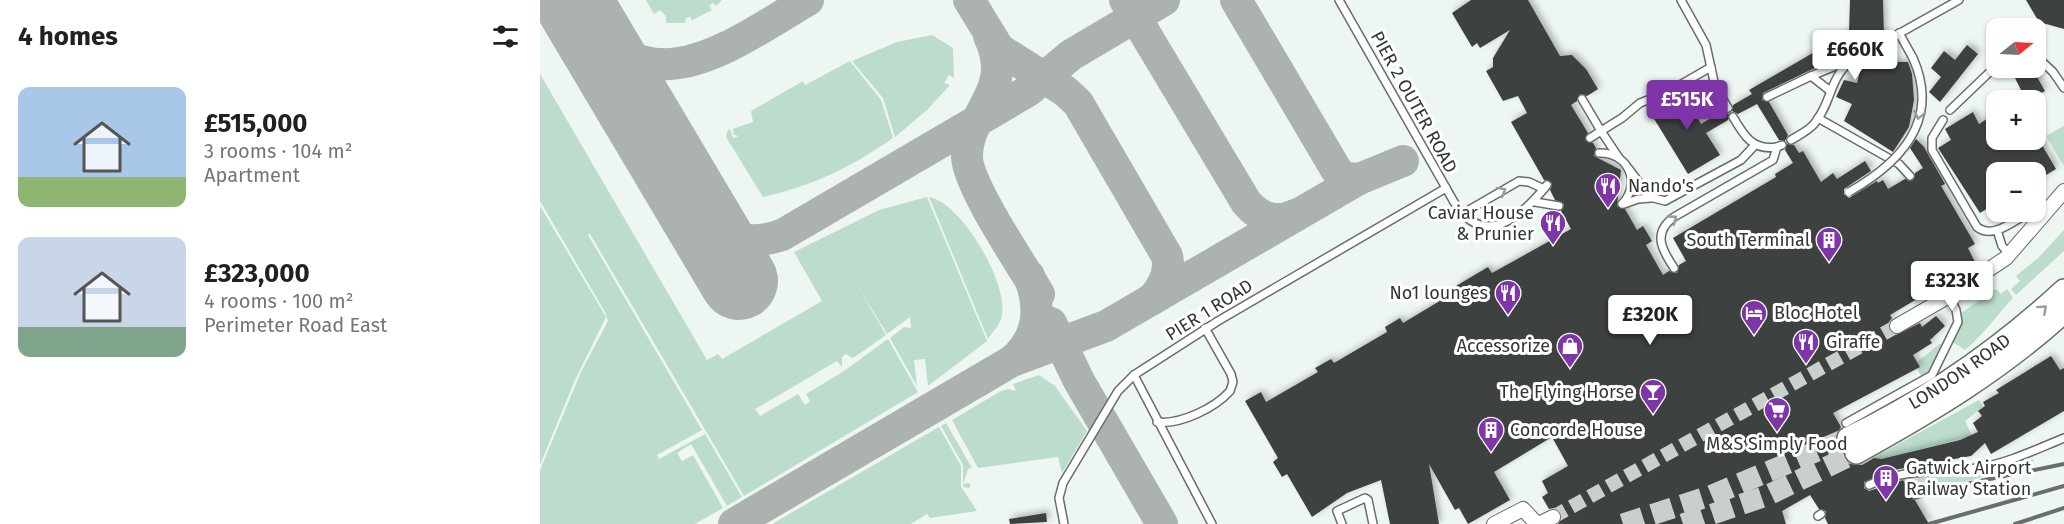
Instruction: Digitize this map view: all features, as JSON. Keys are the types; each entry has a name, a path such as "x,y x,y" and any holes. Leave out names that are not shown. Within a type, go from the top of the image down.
{"main road":[{"name":"LONDON ROAD","path":"1850,438 1897,413 1958,375 2019,331 2064,290"},
{"name":"LONDON ROAD","path":"1850,438 1971,386 2031,342 2064,312"}],"street":[{"path":"1897,326 1948,296 2009,254 2064,191"},
{"path":"1494,524 1521,508 1527,510 1538,524 1553,517"}],"lane":[{"name":"PIER 2 OUTER ROAD","path":"1339,0 1462,214"},
{"path":"1681,0 1706,45 1715,86 1728,108"},
{"path":"1884,42 1946,3 1959,0"},
{"path":"1849,192 1889,166 1903,151 1914,131 1920,112 1922,93 1920,76 1902,32"},
{"path":"1849,61 1853,49"},
{"path":"1767,97 1863,55 1843,69 1829,90 1818,118 1810,128 1791,140"},
{"path":"1590,138 1640,103 1666,93 1711,67"},
{"path":"2046,67 2064,86"},
{"path":"1811,76 1829,90"},
{"path":"1950,110 1986,76"},
{"path":"1582,99 1620,158 1653,199"},
{"path":"1674,268 1660,242 1664,225 1775,158 1779,146 1755,145 1747,139 1733,117"},
{"path":"1818,118 1899,164 1910,176"},
{"path":"1943,120 1932,138 1933,152 1977,227 1986,232 1997,230 2012,222"},
{"path":"1629,169 1632,188 1622,204 1638,199 1665,201 1741,160 1755,145"},
{"path":"1599,153 1620,158"},
{"path":"1519,181 1546,187 1535,202 1494,228 1478,225 1462,214 1519,181"},
{"name":"PIER 1 ROAD","path":"1064,524 1059,498 1063,483 1118,391 1134,375 1205,328 1446,188"},
{"path":"1535,202 1559,206"},
{"path":"2046,206 2050,208"},
{"path":"1997,230 2002,246 2009,254"},
{"path":"1850,438 1932,375 1958,322 1957,312 1948,296"},
{"path":"1158,422 1172,422 1195,413 1230,391 1233,382 1231,374 1205,328"},
{"path":"1134,375 1212,524"},
{"path":"1869,485 1885,477 1920,470 1981,467 2064,438"},
{"path":"1342,524 1337,511 1360,499 1367,498 1373,524"}],"green space":[{"path":"646,0 722,0 716,6 713,3 709,6 712,10 691,21 691,17 686,18 685,23 666,23 666,16 660,10 654,14"},
{"path":"932,35 953,48 954,78 949,75 944,83 950,85 927,110 895,137 883,98 852,61 897,42"},
{"path":"850,61 881,100 893,138 832,174 799,187 763,197 726,137 727,131 730,129 733,138 739,136 734,135 733,129 753,122 751,111 803,81 805,85"},
{"path":"540,74 707,360 718,354 722,359 822,301 794,252 879,210 927,197 987,341 928,386 925,359 914,360 917,386 890,338 904,327 911,328 910,317 887,334 857,285 886,335 853,358 846,354 842,357 842,367 837,361 755,409 760,416 798,394 805,405 810,401 806,394 844,371 888,339 918,392 744,496 590,234 588,235 702,430 657,455 659,459 705,434 742,497 727,506 691,444 677,453 682,461 693,455 723,508 695,524 540,524 540,470 581,372 608,321 605,312 540,201"},
{"path":"2064,126 2064,166 2046,136"},
{"path":"929,197 942,202 968,229 980,246 998,284 1002,315 988,339"},
{"path":"540,206 606,317 575,380 540,465"},
{"path":"2064,230 2064,251 2016,295 2011,289 2020,281 2016,276 2039,257"},
{"path":"1996,289 2001,294 2007,289 2013,298 1965,350 1953,342 1962,323 1961,313"},
{"path":"1939,344 1944,345 1932,371 1923,379 1917,369 1920,367 1917,362"},
{"path":"1039,375 1055,386 1087,431 1062,473 1058,457 978,468 952,420 1001,391 1008,389 1016,391 1013,384"},
{"path":"1979,400 1983,407 1965,421 1972,436 1880,459 1871,459"},
{"path":"946,423 972,468 968,469 963,484 963,465 941,426"},
{"path":"939,427 961,466 961,487 977,511 930,518 927,514 911,524 772,524"},
{"path":"2033,459 2034,464 1912,495 1903,479 1939,475 1981,475"},
{"path":"970,483 970,488 963,487 963,484"}],"building":[{"name":"South Terminal","path":"1471,0 1528,0 1560,56 1572,55 1586,69 1598,89 1587,96 1580,94 1577,101 1571,105 1588,133 1585,140 1593,143 1596,148 1594,156 1621,170 1617,206 1625,209 1637,230 1643,226 1652,241 1646,245 1663,275 1669,271 1677,273 1679,265 1686,261 1673,238 1776,177 1775,174 1793,163 1785,150 1787,144 1794,145 1799,153 1803,151 1821,182 1833,173 1837,179 1865,161 1871,171 1844,189 1844,194 1849,198 1877,181 1878,183 1883,180 1888,189 1905,179 1913,180 1915,173 1923,168 1910,148 1916,139 1924,147 1945,184 1941,186 1975,244 1968,248 1976,264 1890,315 1892,318 1889,322 1889,330 1896,335 1920,323 1922,327 1936,316 1945,326 1930,340 1932,343 1913,355 1920,367 1833,413 1841,427 1835,437 1836,443 1844,450 1845,459 1849,464 1862,465 1874,458 1881,459 1960,440 1978,432 1973,423 1982,416 1978,411 1985,406 1983,402 1999,393 1996,390 2051,356 2060,370 2064,368 2064,411 1991,454 1985,443 1971,456 1894,470 1864,482 1864,488 1869,491 1903,480 1929,524 1828,524 1825,518 1826,511 1819,509 1810,495 1782,511 1786,524 1558,524 1562,518 1561,512 1554,508 1549,509 1542,497 1548,493 1542,481 1568,466 1552,437 1494,472 1510,500 1468,524 1459,508 1455,510 1429,464 1439,524 1390,524 1381,480 1347,493 1312,517 1287,474 1282,477 1273,462 1278,458 1245,401 1261,392 1266,402 1318,372 1315,368 1331,359 1334,363 1387,332 1385,327 1400,318 1403,323 1458,290 1456,286 1488,267 1492,273 1571,229 1561,211 1564,204 1555,200 1550,190 1552,183 1544,180 1511,122 1527,113 1518,96 1503,101 1486,71 1493,67 1493,58 1510,30 1480,48 1477,43 1472,47 1452,13"},
{"path":"1850,0 1883,0 1884,36 1878,43 1884,48 1884,62 1908,62 1912,74 1914,100 1909,127 1893,152 1844,121 1852,104 1836,97 1844,80 1857,83 1860,71 1872,54 1866,46 1858,50 1857,45 1851,44 1846,53 1763,93 1762,100 1769,102 1788,135 1785,141 1779,140 1757,104 1738,114 1732,111 1733,105 1752,94 1749,90 1849,32"},
{"path":"2026,0 2064,0 2064,29 2046,24 2046,18 2037,18"},
{"path":"1967,45 1978,54 1940,102 1929,92 1941,77 1931,68 1944,51 1955,60"},
{"path":"2015,78 2038,78 2044,90 2021,90"},
{"path":"1682,90 1701,124 1723,111 1729,114 1728,120 1706,133 1720,155 1688,174 1648,109"},
{"path":"1973,112 1979,124 1986,119 1986,150 2045,150 2056,169 2046,175 2046,162 1986,162 1986,209 1980,213 1938,148 1951,140 1945,129"},
{"path":"1046,513 1047,522 1010,524 1009,519"}],"taxiway":[{"path":"575,6 602,38 630,57 658,64 687,62 717,52 747,37 808,0"},
{"path":"969,0 999,49 1065,91 1078,103 1167,256 1168,269 1165,280 1151,300"},
{"path":"1125,0 1246,202 1251,208 1269,218 1283,219 1297,214"},
{"path":"686,193 705,217 725,234 750,240 782,235 1028,91 1071,55 1164,0"},
{"path":"1236,0 1337,171 1345,178 1359,179"},
{"path":"989,36 996,55 997,72 994,87 969,141 967,157 976,187 1039,294"},
{"path":"1012,361 1106,326 1359,179 1403,161"},
{"path":"734,524 1012,361 1028,343 1036,322 1036,300 1029,276"},
{"path":"1051,323 1079,381 1162,524"}],"runway":[{"path":"572,0 739,281"}],"tunnel":[{"path":"1553,517 1897,326"},
{"path":"1623,524 1710,496 1848,438"},
{"path":"1683,524 1766,496 1856,453"}],"railway":[{"path":"1914,498 1975,482 2064,464"},
{"path":"1929,524 2064,486"},
{"path":"2015,524 2064,508"}],"place":[{"name":"Nando's","path":"1608,209"},
{"name":"Caviar House & Prunier","path":"1553,246"},
{"name":"South Terminal","path":"1829,263"},
{"name":"No1 lounges","path":"1508,316"},
{"name":"Bloc Hotel","path":"1754,336"},
{"name":"Giraffe","path":"1806,365"},
{"name":"Accessorize","path":"1570,369"},
{"name":"The Flying Horse","path":"1653,415"},
{"name":"M&S Simply Food","path":"1777,433"},
{"name":"Concorde House","path":"1491,453"},
{"name":"Gatwick Airport Railway Station","path":"1886,501"}]}
